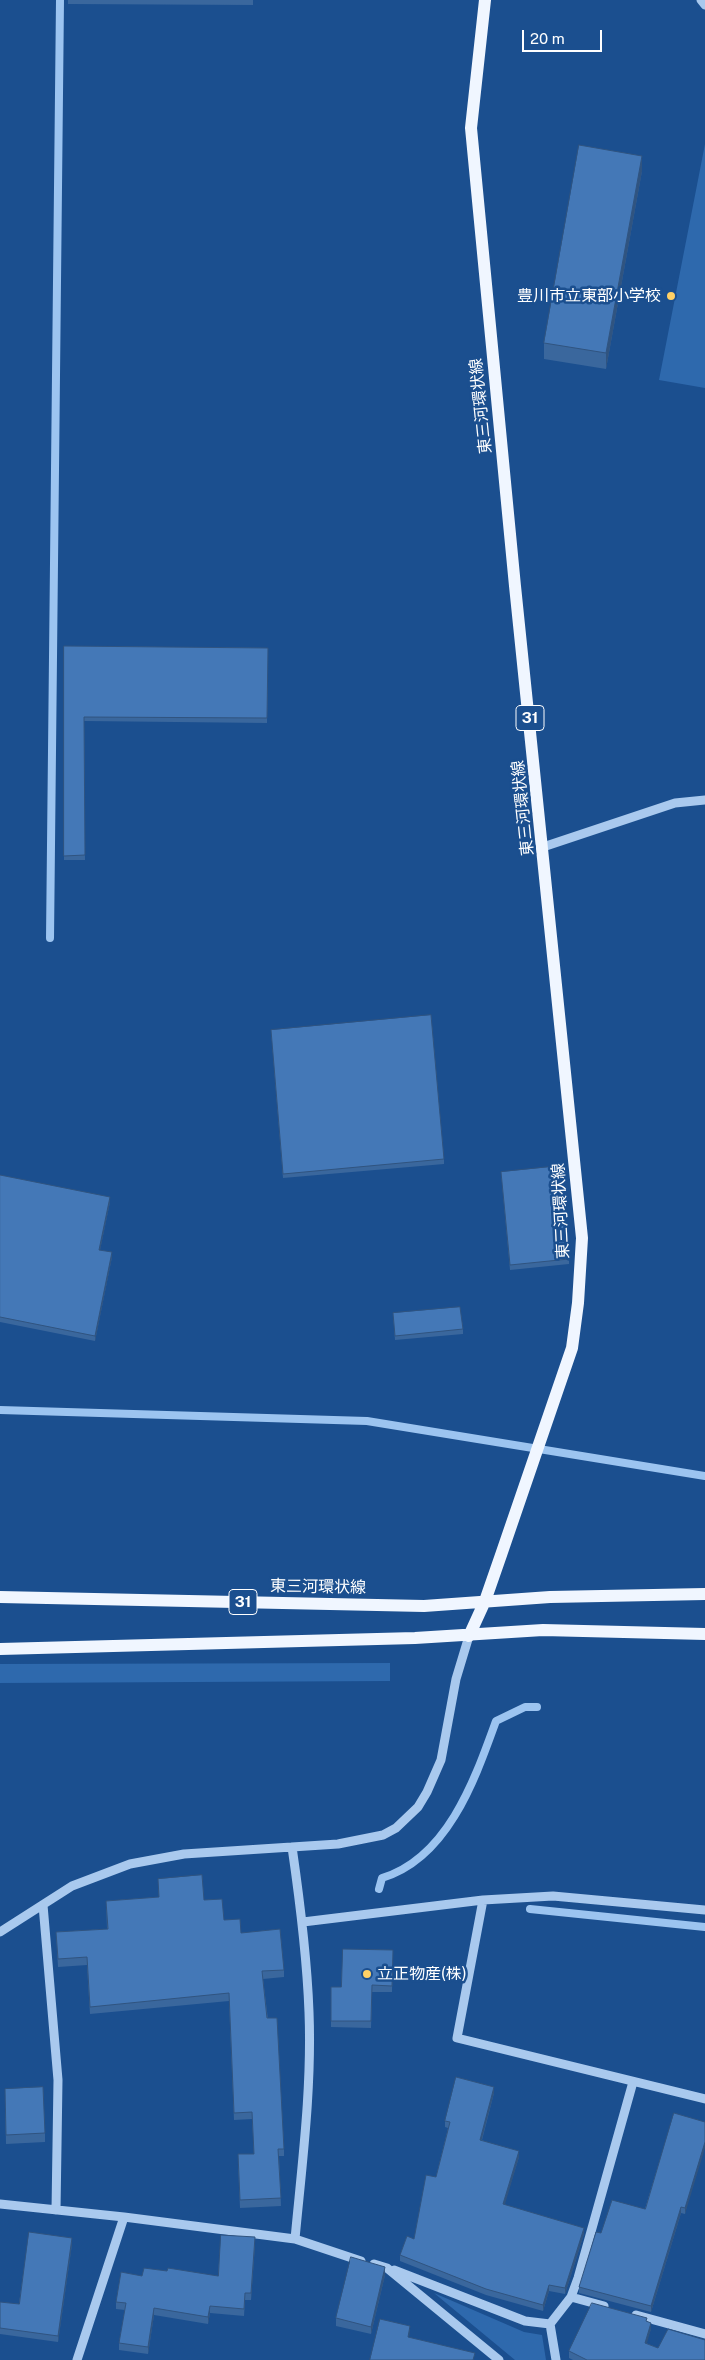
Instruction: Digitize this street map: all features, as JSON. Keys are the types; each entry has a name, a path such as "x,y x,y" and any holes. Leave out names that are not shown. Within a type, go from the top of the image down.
{"main road":[{"name":"東三河環状線","path":"469,1636 485,1601 572,1348 578,1303 582,1238 514,577 471,128 485,0"},
{"name":"東三河環状線","path":"0,1597 424,1606 550,1597 705,1594"},
{"path":"0,1649 469,1636 543,1630 705,1634"}],"street":[{"path":"701,0 705,5"},
{"path":"543,846 675,804 705,800"},
{"path":"0,1932 72,1886 130,1864 184,1854 338,1844 383,1835 396,1828 418,1807 441,1760 456,1679 469,1636"},
{"path":"292,1847 302,1922 309,2014 308,2100 295,2239"},
{"path":"302,1922 483,1900 553,1896 705,1910"},
{"path":"483,1900 457,2038 705,2099"},
{"path":"43,1905 58,2080 56,2210"},
{"path":"556,2360 550,2324 571,2297 581,2269 633,2082"},
{"path":"0,2204 124,2217 295,2239 352,2259 387,2268 525,2321 550,2324"},
{"path":"77,2360 124,2217"},
{"path":"387,2268 499,2360"},
{"path":"571,2297 609,2307"},
{"path":"628,2313 705,2334"}],"shaded area":[{"path":"705,144 705,388 659,380"},
{"path":"390,1663 390,1681 0,1683 0,1664"},
{"path":"434,2293 524,2332 542,2335 546,2360 515,2360"}],"building":[{"path":"579,145 642,156 606,353 544,343"},
{"path":"64,646 268,648 267,718 84,717 85,855 64,856"},
{"path":"431,1015 444,1159 283,1174 271,1030"},
{"path":"559,1166 569,1259 510,1265 501,1172"},
{"path":"0,1175 110,1197 99,1250 112,1252 95,1336 0,1317"},
{"path":"460,1307 463,1329 395,1336 393,1313"},
{"path":"202,1875 204,1900 222,1899 224,1920 240,1919 241,1933 280,1929 284,1970 262,1971 267,2018 277,2018 284,2149 278,2149 281,2198 240,2200 238,2154 254,2154 252,2112 234,2113 229,1993 90,2007 87,1957 58,1959 56,1932 108,1929 106,1901 159,1897 158,1879"},
{"path":"343,1949 393,1950 392,1986 372,1985 371,2021 331,2021 331,1987 341,1987"},
{"path":"456,2077 494,2087 480,2140 519,2151 503,2204 584,2228 565,2288 549,2285 543,2305 486,2289 400,2255 407,2236 414,2239 426,2175 436,2177 450,2122 445,2121"},
{"path":"43,2087 45,2133 6,2135 5,2089"},
{"path":"674,2113 705,2122 705,2142 685,2208 681,2207 651,2306 579,2287 596,2232 601,2233 612,2200 645,2209"},
{"path":"29,2232 72,2238 58,2336 0,2328 0,2302 19,2304"},
{"path":"221,2235 255,2237 251,2293 245,2293 244,2309 210,2306 208,2317 154,2308 148,2347 119,2343 126,2303 116,2302 121,2272 142,2276 144,2268 167,2271 168,2268 218,2276"},
{"path":"351,2257 385,2267 371,2327 336,2318"},
{"path":"592,2303 647,2318 646,2321 651,2323 645,2343 658,2348 668,2329 705,2340 705,2360 587,2360 569,2351"},
{"path":"380,2319 410,2326 408,2337 475,2353 473,2360 370,2360"}],"waterway":[{"path":"50,938 60,0"},
{"path":"0,1410 367,1421 705,1476"},
{"path":"379,1889 382,1878 405,1868 425,1853 442,1835 468,1791 496,1721 525,1707 537,1707"},
{"path":"530,1909 705,1927"}],"place":[{"name":"豊川市立東部小学校","path":"671,296"},
{"name":"立正物産(株)","path":"367,1974"}]}
